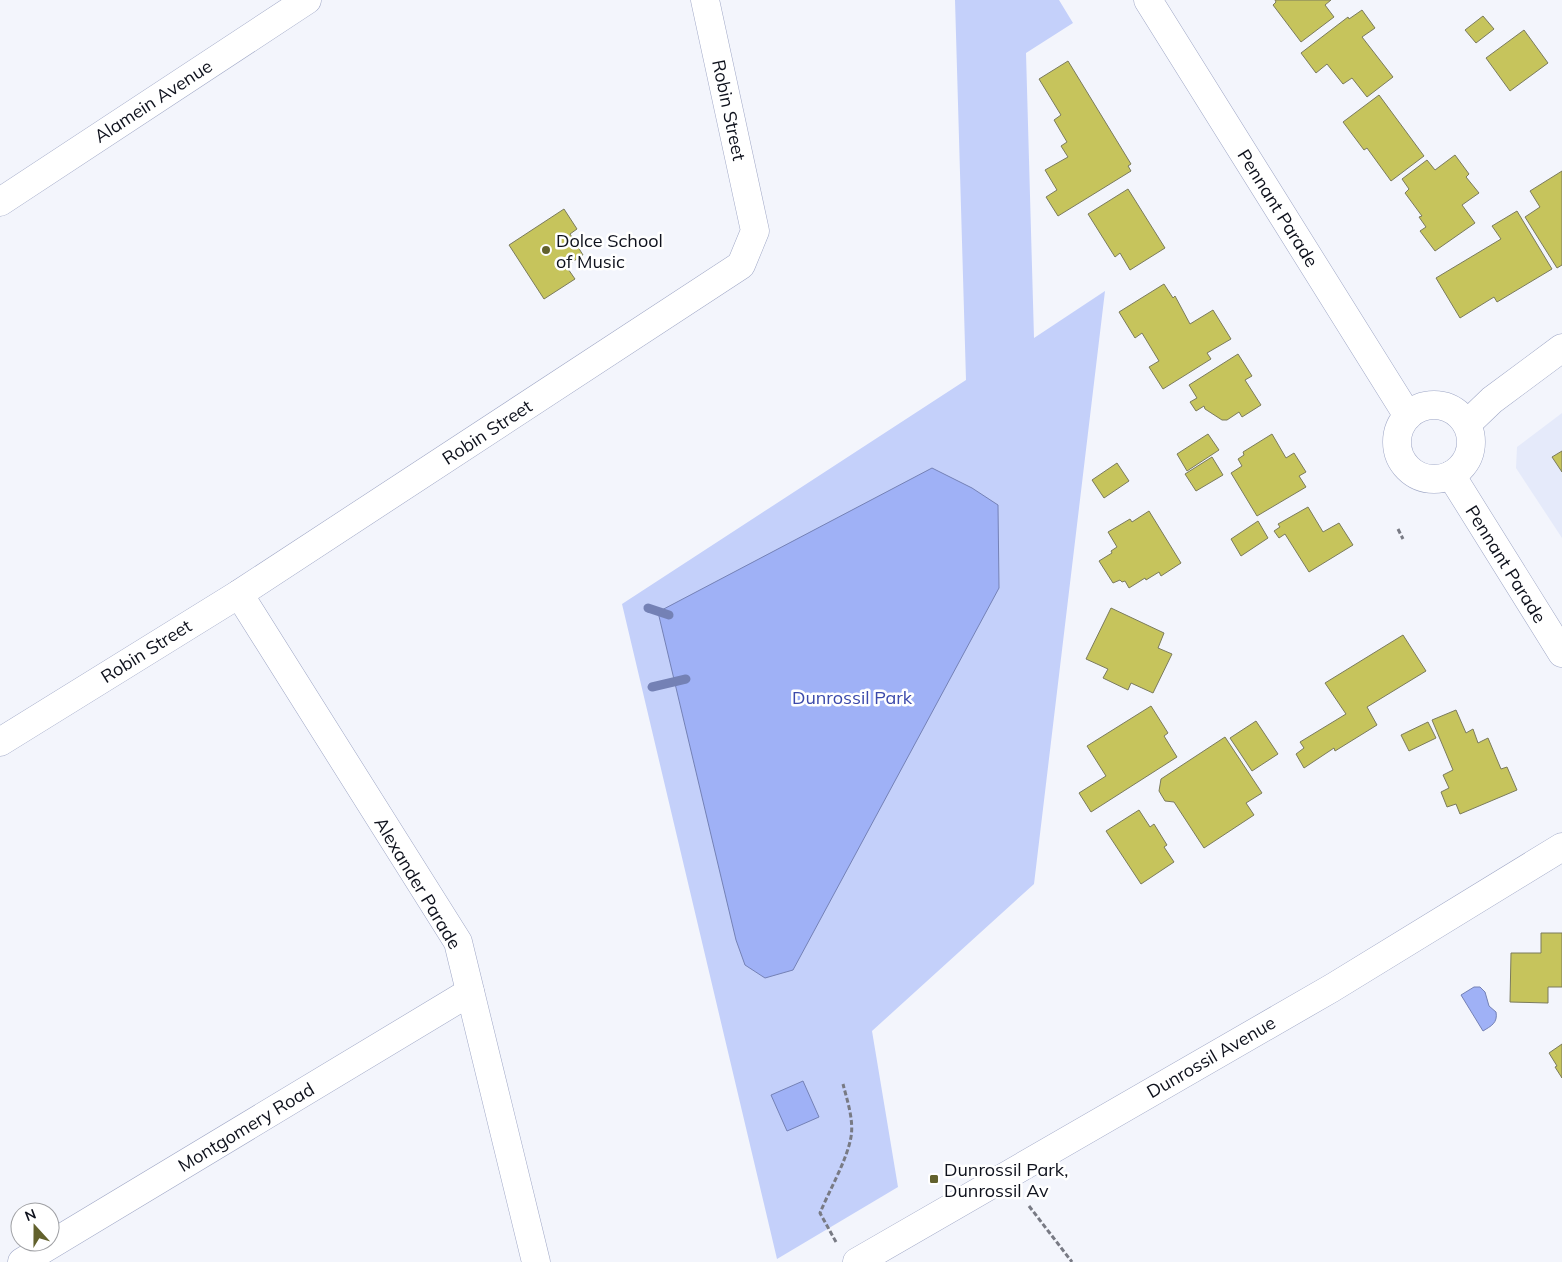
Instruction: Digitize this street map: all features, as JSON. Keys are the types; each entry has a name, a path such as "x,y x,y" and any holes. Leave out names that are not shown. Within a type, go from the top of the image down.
{"street":[{"name":"Alamein Avenue","path":"0,202 307,0"},
{"name":"Robin Street","path":"0,742 239,594 741,265 755,231 705,0"},
{"name":"Pennant Parade","path":"1148,0 1408,416"},
{"path":"1466,424 1492,400 1562,348"},
{"path":"1440,405 1460,415 1470,435 1470,447 1467,458 1460,468 1451,474 1439,478 1428,478 1408,468 1397,448 1397,436 1401,425 1408,416 1422,407 1440,405"},
{"name":"Pennant Parade","path":"1451,474 1562,653"},
{"name":"Alexander Parade","path":"239,594 458,942 536,1262"},
{"name":"Dunrossil Avenue","path":"858,1262 1332,988 1562,847"},
{"name":"Montgomery Road","path":"22,1262 470,992"}],"path":[{"path":"1398,529 1403,539"},
{"path":"836,1243 820,1213 846,1155 851,1137 851,1122 843,1084"},
{"path":"1029,1206 1072,1262"}],"shaded area":[{"path":"1562,413 1562,538 1516,468 1517,447"}],"green space":[{"name":"Dunrossil Park","path":"955,0 1059,0 1073,23 1026,53 1034,338 1105,291 1034,884 872,1031 898,1187 777,1259 622,604 966,380"}],"water":[{"path":"932,468 972,488 998,505 999,588 793,970 765,978 745,965 736,940 658,612"},
{"path":"1474,987 1480,987 1485,992 1489,1006 1496,1012 1495,1022 1483,1031 1461,995"},
{"path":"803,1081 819,1117 787,1131 771,1095"}],"building":[{"path":"1275,0 1331,0 1325,5 1334,17 1301,42 1273,5 1276,2"},
{"path":"1362,10 1375,28 1362,37 1393,77 1367,97 1352,78 1343,84 1327,64 1316,73 1301,53 1348,17 1349,19"},
{"path":"1483,16 1494,29 1476,43 1465,30"},
{"path":"1524,30 1548,63 1510,91 1486,58"},
{"path":"1068,61 1131,164 1128,166 1131,171 1058,216 1046,197 1057,190 1045,170 1068,157 1061,146 1067,142 1054,120 1061,115 1039,79"},
{"path":"1379,95 1424,156 1391,181 1367,148 1364,150 1343,122"},
{"path":"1455,155 1469,174 1466,177 1479,193 1462,205 1475,223 1435,251 1420,231 1426,227 1419,217 1422,216 1405,193 1409,189 1402,179 1427,160 1435,170"},
{"path":"1562,171 1562,265 1557,268 1525,217 1540,207 1530,191"},
{"path":"1128,189 1165,248 1130,270 1120,253 1115,257 1088,214"},
{"name":"Dolce School of Music","path":"564,209 577,229 570,234 583,255 566,266 575,279 544,299 509,245"},
{"path":"1517,211 1552,269 1497,302 1494,297 1460,318 1436,278 1501,239 1492,226"},
{"path":"1164,284 1173,298 1175,296 1190,324 1213,310 1231,339 1207,353 1211,359 1163,389 1149,367 1159,361 1142,333 1135,338 1119,312"},
{"path":"1238,354 1252,376 1245,380 1261,405 1242,417 1239,412 1227,420 1222,420 1205,409 1204,406 1196,411 1190,402 1197,398 1189,385"},
{"path":"1208,434 1219,450 1187,471 1177,454"},
{"path":"1272,434 1286,458 1294,453 1306,472 1299,476 1306,487 1257,516 1231,473 1242,466 1238,459 1244,455 1243,452"},
{"path":"1562,451 1562,472 1552,457"},
{"path":"1212,457 1223,475 1196,491 1185,474"},
{"path":"1117,463 1129,481 1104,498 1092,480"},
{"path":"1308,507 1323,532 1339,523 1353,545 1309,572 1285,534 1279,538 1274,531 1280,527 1278,524"},
{"path":"1149,511 1181,563 1161,576 1159,572 1129,588 1125,581 1122,582 1120,580 1113,583 1099,561 1112,553 1111,551 1117,547 1108,532 1130,519 1132,522"},
{"path":"1258,521 1268,538 1241,556 1231,539"},
{"path":"1111,608 1164,633 1158,648 1172,654 1153,693 1131,683 1128,690 1103,678 1108,669 1086,659"},
{"path":"1403,635 1426,671 1367,707 1377,725 1335,751 1334,748 1304,768 1296,754 1304,748 1300,742 1346,714 1325,683"},
{"path":"1151,706 1168,733 1164,736 1177,757 1091,812 1079,793 1106,776 1087,746"},
{"path":"1456,710 1466,733 1473,729 1478,743 1488,738 1501,769 1507,767 1517,790 1460,814 1456,804 1447,807 1441,792 1449,788 1443,775 1453,770 1432,720"},
{"path":"1256,721 1278,754 1252,771 1230,738"},
{"path":"1428,722 1436,738 1409,751 1401,735"},
{"path":"1225,737 1262,793 1246,803 1254,815 1204,848 1174,802 1165,801 1159,791 1161,779"},
{"path":"1139,810 1150,827 1154,824 1167,845 1164,847 1174,862 1141,884 1106,831"},
{"path":"1541,933 1562,933 1562,987 1548,987 1548,1003 1510,1002 1511,953 1541,953"},
{"path":"1562,1044 1562,1078 1549,1053"}],"waterway":[{"path":"648,608 669,615"},
{"path":"652,687 686,679"}],"place":[{"name":"Dolce School of Music","path":"546,250"},
{"name":"Dunrossil Park, Dunrossil Av","path":"934,1179"}]}
